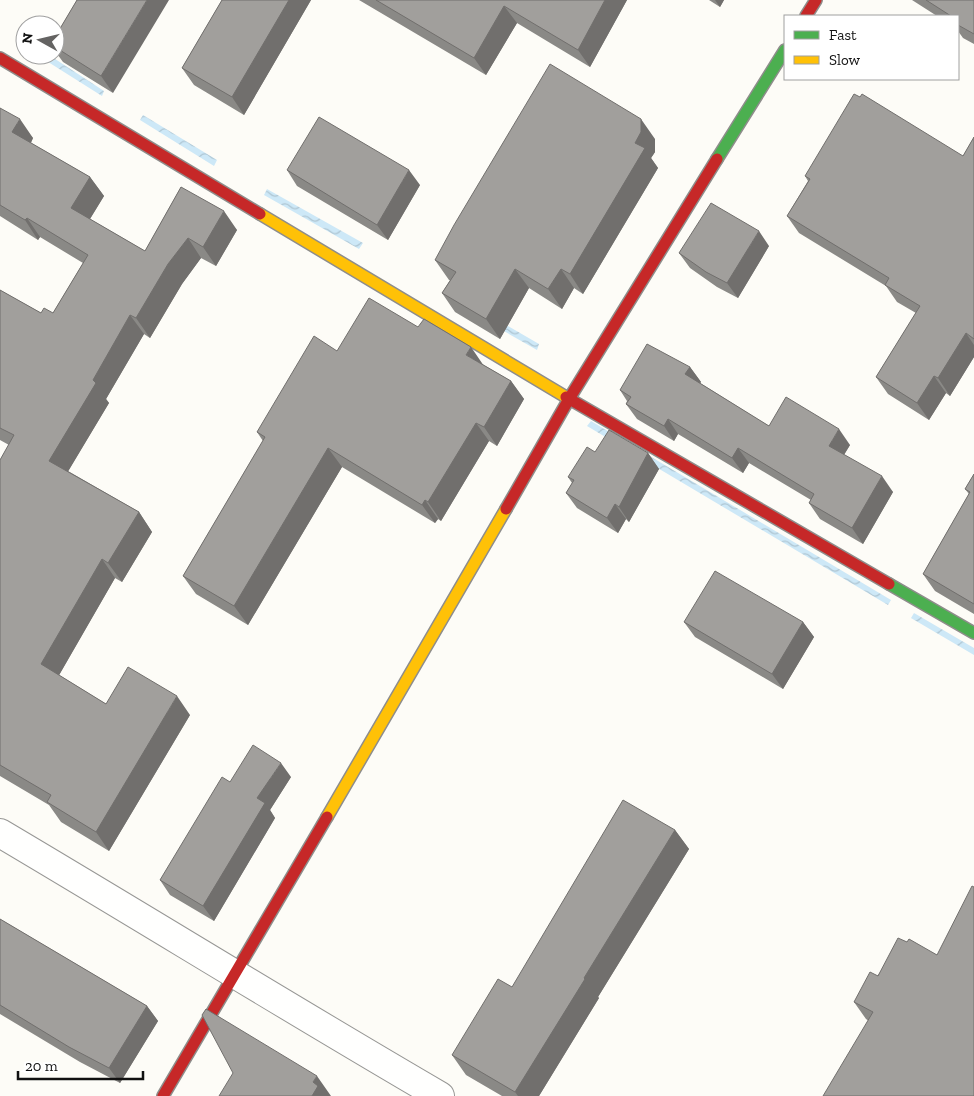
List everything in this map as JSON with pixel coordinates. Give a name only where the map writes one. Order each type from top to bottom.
[{"type":"street","points":[[807,15],[816,0]]},
{"type":"street","points":[[163,1096],[569,399],[784,52]]},
{"type":"street","points":[[0,58],[569,399],[974,633]]},
{"type":"street","points":[[0,833],[440,1096]]},
{"type":"water","points":[[53,65],[64,65],[104,91],[102,96]]},
{"type":"water","points":[[143,115],[217,160],[214,166],[140,120]]},
{"type":"water","points":[[267,189],[363,243],[359,249],[264,195]]},
{"type":"water","points":[[449,292],[539,344],[537,350],[446,298]]},
{"type":"water","points":[[591,421],[891,600],[888,605],[587,426]]},
{"type":"water","points":[[914,613],[974,648],[974,655],[911,618]]},
{"type":"building","points":[[77,0],[147,0],[101,76],[65,53],[65,20]]},
{"type":"building","points":[[222,0],[289,0],[232,97],[182,68]]},
{"type":"building","points":[[376,0],[605,0],[578,50],[504,6],[474,58]]},
{"type":"building","points":[[926,0],[974,0],[974,34],[959,26],[959,15],[949,15]]},
{"type":"building","points":[[550,64],[641,119],[641,132],[635,143],[645,148],[570,274],[561,269],[548,289],[515,269],[486,319],[442,293],[456,272],[435,260]]},
{"type":"building","points":[[854,94],[860,97],[862,94],[963,156],[974,137],[974,339],[966,333],[938,378],[934,376],[917,403],[876,377],[920,306],[885,285],[889,278],[787,216],[810,179],[805,176]]},
{"type":"building","points":[[0,108],[20,119],[12,132],[90,177],[71,208],[145,251],[181,187],[224,211],[203,247],[188,238],[168,264],[136,318],[130,315],[93,380],[96,383],[49,461],[139,512],[108,563],[102,559],[41,664],[106,704],[128,667],[177,696],[96,832],[47,802],[51,795],[0,765],[0,460],[14,435],[0,428],[0,290],[41,313],[44,308],[53,313],[88,255],[27,218],[25,220],[0,205]]},
{"type":"building","points":[[319,117],[409,170],[377,225],[287,170]]},
{"type":"building","points":[[711,203],[759,231],[727,283],[706,272],[679,253]]},
{"type":"building","points":[[369,298],[418,327],[424,319],[471,347],[466,355],[511,381],[484,427],[476,423],[428,502],[425,500],[422,505],[328,448],[234,606],[183,576],[265,437],[257,432],[314,336],[337,351]]},
{"type":"building","points":[[647,344],[690,367],[685,374],[769,426],[786,397],[839,429],[829,446],[882,476],[852,528],[809,503],[814,494],[738,448],[732,458],[668,419],[664,426],[626,404],[631,397],[620,390]]},
{"type":"building","points":[[609,430],[648,453],[619,507],[615,504],[607,518],[566,493],[574,480],[568,477],[587,447],[595,452]]},
{"type":"building","points":[[974,474],[974,604],[923,574],[970,492],[965,489]]},
{"type":"building","points":[[715,571],[803,622],[772,674],[684,622]]},
{"type":"building","points":[[253,745],[281,763],[257,798],[265,803],[203,906],[160,880],[222,777],[230,782]]},
{"type":"building","points":[[623,800],[675,830],[515,1092],[452,1055],[498,979],[512,987]]},
{"type":"building","points":[[972,886],[974,887],[974,1096],[823,1096],[873,1012],[854,1002],[870,972],[878,976],[898,938],[907,942],[909,939],[937,955]]},
{"type":"building","points":[[0,919],[147,1006],[109,1068],[69,1047],[0,1005]]},
{"type":"building","points":[[206,1009],[317,1076],[313,1082],[318,1086],[312,1096],[219,1096],[233,1073],[202,1015]]},
{"type":"traffic: fast","points":[[717,159],[784,52]]},
{"type":"traffic: fast","points":[[889,584],[974,633]]},
{"type":"traffic: slow","points":[[260,214],[566,397]]},
{"type":"traffic: slow","points":[[327,817],[506,509]]},
{"type":"traffic: jam","points":[[807,15],[816,0]]},
{"type":"traffic: jam","points":[[0,58],[260,214]]},
{"type":"traffic: jam","points":[[506,509],[569,399],[717,159]]},
{"type":"traffic: jam","points":[[566,397],[889,584]]},
{"type":"traffic: jam","points":[[163,1096],[327,817]]}]
